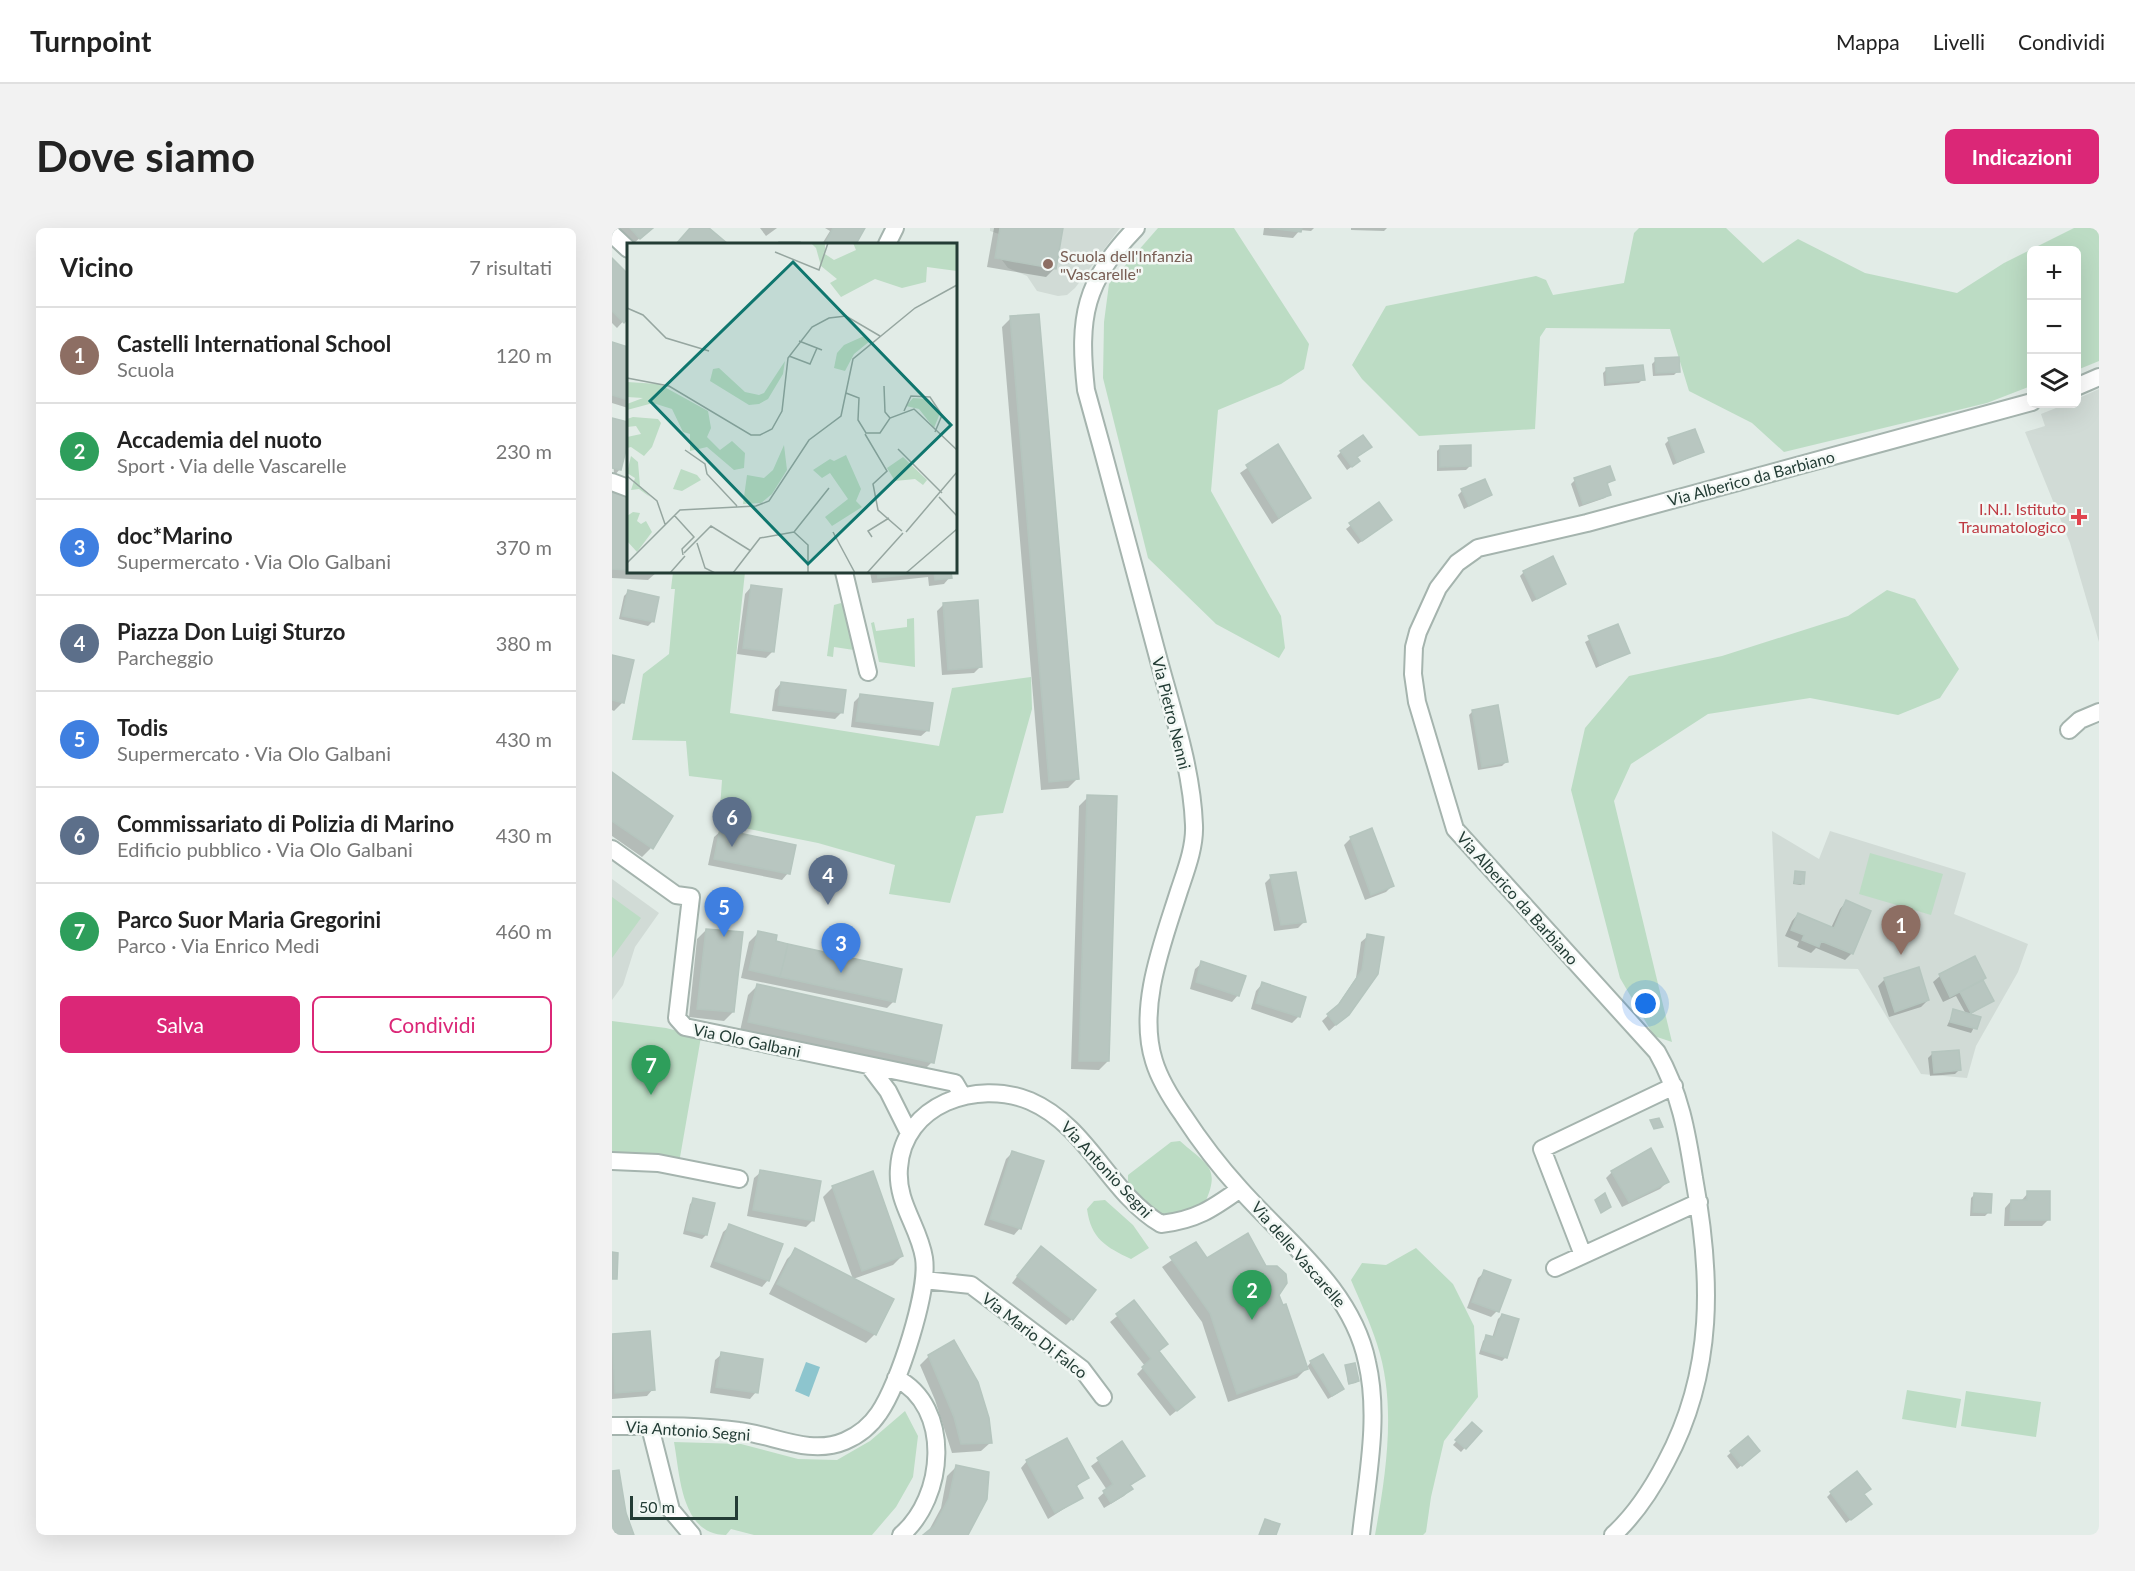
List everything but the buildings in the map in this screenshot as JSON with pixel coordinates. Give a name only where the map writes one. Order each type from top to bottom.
[{"type":"street","points":[[887,243],[895,228]]},
{"type":"street","name":"Via Pietro Nenni","points":[[1136,228],[1110,257],[1092,285],[1083,329],[1082,358],[1086,390],[1166,687],[1192,796],[1195,829],[1190,858],[1154,980],[1148,1028],[1153,1059],[1163,1086],[1198,1138],[1240,1189]]},
{"type":"street","points":[[612,234],[627,248]]},
{"type":"street","points":[[2081,385],[2099,377]]},
{"type":"street","name":"Via Alberico da Barbiano","points":[[1613,1535],[1634,1514],[1659,1475],[1679,1436],[1697,1386],[1704,1349],[1708,1293],[1699,1202],[1683,1111],[1674,1086],[1657,1052],[1455,829],[1417,702],[1413,674],[1414,646],[1430,602],[1457,563],[1478,548],[1587,523],[2027,403]]},
{"type":"street","points":[[612,482],[627,488]]},
{"type":"street","points":[[844,573],[868,672]]},
{"type":"street","points":[[2069,730],[2080,720],[2099,712]]},
{"type":"street","name":"Via Olo Galbani","points":[[612,849],[676,895],[691,897],[677,1018],[681,1023],[690,1029],[955,1083],[962,1095]]},
{"type":"street","points":[[869,1066],[891,1097],[909,1133]]},
{"type":"street","points":[[891,1097],[893,1080],[903,1073]]},
{"type":"street","points":[[1583,1255],[1542,1149],[1674,1086]]},
{"type":"street","name":"Via Antonio Segni","points":[[612,1426],[740,1431],[805,1445],[834,1444],[853,1437],[870,1424],[883,1407],[896,1378],[921,1299],[924,1280],[924,1254],[899,1192],[898,1166],[909,1133],[938,1106],[962,1095],[1004,1095],[1030,1101],[1061,1120],[1135,1203],[1161,1224],[1187,1221],[1211,1209],[1240,1189]]},
{"type":"street","points":[[612,1161],[658,1163],[739,1179]]},
{"type":"street","name":"Via delle Vascarelle","points":[[1240,1189],[1333,1289],[1348,1309],[1359,1334],[1368,1362],[1371,1404],[1370,1444],[1361,1535]]},
{"type":"street","points":[[1556,1268],[1699,1202]]},
{"type":"street","name":"Via Mario Di Falco","points":[[924,1280],[971,1285],[1082,1369],[1103,1397]]},
{"type":"street","points":[[896,1378],[910,1385],[922,1399],[933,1425],[936,1444],[935,1472],[929,1496],[918,1517],[901,1535]]},
{"type":"street","points":[[650,1427],[671,1510],[692,1535]]},
{"type":"shaded area","name":"Scuola dell'Infanzia \"Vascarelle\"","points":[[990,228],[1120,228],[1075,288],[1067,295],[1058,296],[1037,291],[1027,276],[1008,268],[1002,260],[995,258],[999,234],[990,231]]},
{"type":"shaded area","name":"I.N.I. Istituto Traumatologico","points":[[2099,389],[2099,642],[2070,543],[2025,432],[2045,426],[2041,414],[2056,408],[2081,408],[2081,397]]},
{"type":"shaded area","points":[[1772,831],[1819,859],[1830,831],[1966,873],[1954,914],[2028,944],[2018,972],[1976,1046],[1967,1078],[1921,1074],[1858,969],[1778,967]]},
{"type":"shaded area","points":[[612,879],[659,913],[635,947],[623,985],[612,1000]]},
{"type":"green space","points":[[1158,228],[1234,228],[1309,344],[1304,369],[1281,384],[1218,410],[1211,491],[1281,616],[1285,648],[1279,658],[1216,624],[1148,558],[1103,378],[1104,322],[1109,284]]},
{"type":"green space","points":[[1639,228],[1726,228],[1763,263],[1798,239],[1865,273],[1957,293],[2004,263],[2027,252],[2027,388],[1987,403],[1784,452],[1752,423],[1689,391],[1670,329],[1546,328],[1540,337],[1535,429],[1419,436],[1362,379],[1352,365],[1386,306],[1536,276],[1546,280],[1553,295],[1624,283],[1634,233]]},
{"type":"green space","points":[[2074,228],[2099,228],[2099,361],[2081,368],[2081,246],[2038,246]]},
{"type":"green space","points":[[673,573],[745,573],[730,713],[939,746],[952,688],[1031,677],[1032,709],[1003,813],[976,816],[950,903],[889,894],[895,865],[818,843],[719,823],[722,780],[689,776],[686,741],[632,740],[643,674],[669,654],[675,589],[671,589]]},
{"type":"green space","points":[[1887,590],[1915,599],[1959,669],[1940,698],[1898,715],[1810,698],[1708,714],[1631,764],[1614,801],[1672,1042],[1654,1036],[1620,978],[1571,790],[1585,728],[1629,676],[1722,656],[1848,616]]},
{"type":"green space","points":[[841,603],[844,606],[854,650],[834,647],[833,657],[827,656],[834,605]]},
{"type":"green space","points":[[914,618],[915,667],[879,662],[871,623],[874,622],[876,631],[907,627],[907,619]]},
{"type":"green space","points":[[1870,853],[1943,874],[1931,915],[1859,894]]},
{"type":"green space","points":[[612,897],[641,918],[612,958]]},
{"type":"green space","points":[[612,1021],[666,1028],[701,1037],[679,1163],[612,1155]]},
{"type":"green space","points":[[1180,1141],[1209,1167],[1212,1182],[1210,1191],[1205,1203],[1178,1213],[1162,1215],[1148,1207],[1128,1187],[1128,1175],[1171,1142]]},
{"type":"green space","points":[[1105,1200],[1133,1225],[1149,1248],[1131,1259],[1101,1241],[1092,1228],[1087,1209],[1094,1201]]},
{"type":"green space","points":[[1416,1248],[1453,1284],[1474,1326],[1478,1397],[1444,1441],[1431,1497],[1426,1532],[1423,1535],[1375,1535],[1386,1464],[1387,1391],[1377,1344],[1351,1280],[1362,1263],[1386,1265]]},
{"type":"green space","points":[[1907,1390],[1961,1399],[1956,1428],[1902,1419]]},
{"type":"green space","points":[[1966,1391],[2041,1402],[2036,1437],[1961,1426]]},
{"type":"green space","points":[[905,1411],[918,1436],[913,1477],[896,1507],[872,1535],[754,1535],[731,1529],[726,1535],[711,1532],[700,1525],[691,1514],[685,1501],[674,1442],[741,1444],[798,1459],[837,1460],[870,1441]]},
{"type":"water","points":[[806,1362],[820,1367],[809,1397],[795,1391]]},
{"type":"place","name":"Scuola dell'Infanzia \"Vascarelle\"","points":[[1048,264]]},
{"type":"place","name":"I.N.I. Istituto Traumatologico","points":[[2079,517]]},
{"type":"place","name":"Commissariato di Polizia di Marino","points":[[732,847]]},
{"type":"place","name":"Piazza Don Luigi Sturzo","points":[[828,905]]},
{"type":"place","name":"Todis","points":[[724,937]]},
{"type":"place","name":"Castelli International School","points":[[1901,955]]},
{"type":"place","name":"doc*Marino","points":[[841,973]]},
{"type":"place","name":"Parco Suor Maria Gregorini","points":[[651,1095]]},
{"type":"place","name":"Accademia del nuoto","points":[[1252,1320]]}]
